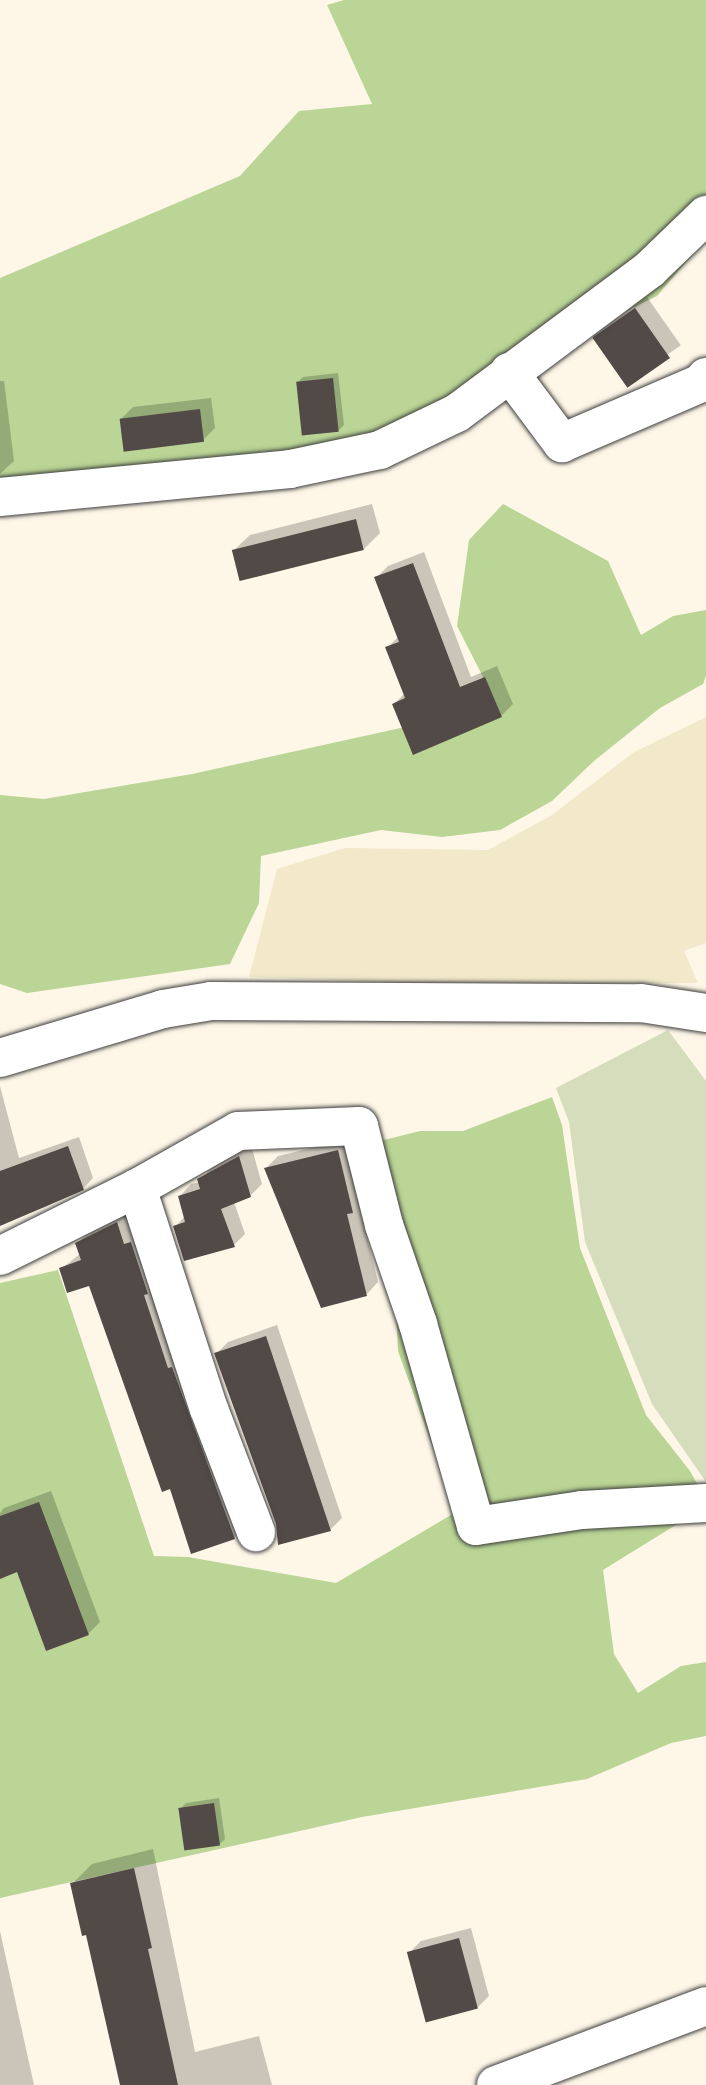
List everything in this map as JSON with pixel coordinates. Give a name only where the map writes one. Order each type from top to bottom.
[{"type":"street","points":[[0,497],[290,469],[380,450],[457,413],[650,269],[706,215]]},
{"type":"street","points":[[509,372],[562,443],[701,383],[706,377]]},
{"type":"street","points":[[0,1058],[163,1009],[211,1001],[641,1003],[706,1013]]},
{"type":"street","points":[[0,1256],[137,1188],[238,1131],[359,1126],[384,1225],[418,1324],[476,1526],[582,1510],[706,1503]]},
{"type":"street","points":[[137,1188],[209,1409],[256,1532]]},
{"type":"street","points":[[496,2085],[706,2006]]},
{"type":"shaded area","points":[[706,717],[706,943],[684,951],[698,983],[421,983],[249,977],[277,869],[345,848],[488,850],[552,815],[634,752]]},
{"type":"green space","points":[[344,0],[706,0],[706,239],[657,296],[353,445],[0,485],[0,278],[240,176],[299,111],[372,104],[327,5]]},
{"type":"green space","points":[[503,504],[608,561],[641,635],[673,616],[706,610],[706,676],[703,684],[660,708],[594,761],[552,801],[500,830],[442,837],[381,830],[261,856],[259,903],[230,964],[27,993],[0,984],[0,795],[44,799],[192,774],[446,718],[483,677],[457,626],[469,540]]},
{"type":"green space","points":[[668,1030],[706,1081],[706,1482],[652,1404],[585,1242],[569,1122],[556,1088]]},
{"type":"green space","points":[[552,1097],[562,1125],[580,1248],[646,1415],[690,1471],[705,1498],[679,1523],[603,1570],[614,1654],[638,1693],[681,1666],[706,1662],[706,1736],[671,1743],[587,1779],[362,1817],[0,1898],[0,1283],[58,1270],[154,1556],[188,1557],[336,1583],[456,1512],[398,1351],[396,1310],[376,1142],[420,1131],[463,1131]]},
{"type":"building","points":[[635,308],[670,358],[627,388],[592,338]]},
{"type":"building","points":[[333,378],[339,432],[302,436],[296,382]]},
{"type":"building","points":[[200,409],[204,442],[124,452],[120,419]]},
{"type":"building","points":[[356,519],[364,550],[240,581],[232,550]]},
{"type":"building","points":[[413,563],[460,687],[485,677],[502,717],[413,755],[392,704],[405,698],[385,647],[399,642],[374,577]]},
{"type":"building","points":[[68,1146],[84,1190],[0,1226],[0,1171]]},
{"type":"building","points":[[338,1150],[353,1213],[347,1214],[367,1296],[321,1308],[264,1168]]},
{"type":"building","points":[[239,1156],[251,1197],[221,1209],[235,1247],[184,1261],[173,1226],[185,1222],[178,1196],[200,1189],[197,1179]]},
{"type":"building","points":[[117,1222],[124,1244],[131,1242],[148,1294],[144,1295],[168,1368],[172,1367],[235,1539],[191,1554],[170,1489],[162,1492],[89,1286],[67,1293],[59,1268],[81,1260],[75,1243]]},
{"type":"building","points":[[266,1336],[331,1531],[278,1545],[276,1524],[214,1353]]},
{"type":"building","points":[[39,1502],[89,1635],[46,1651],[17,1572],[0,1579],[0,1516]]},
{"type":"building","points":[[214,1803],[220,1846],[184,1851],[178,1808]]},
{"type":"building","points":[[134,1868],[152,1948],[148,1949],[178,2085],[120,2085],[86,1935],[82,1936],[70,1883]]},
{"type":"building","points":[[459,1938],[478,2009],[426,2022],[407,1952]]}]
